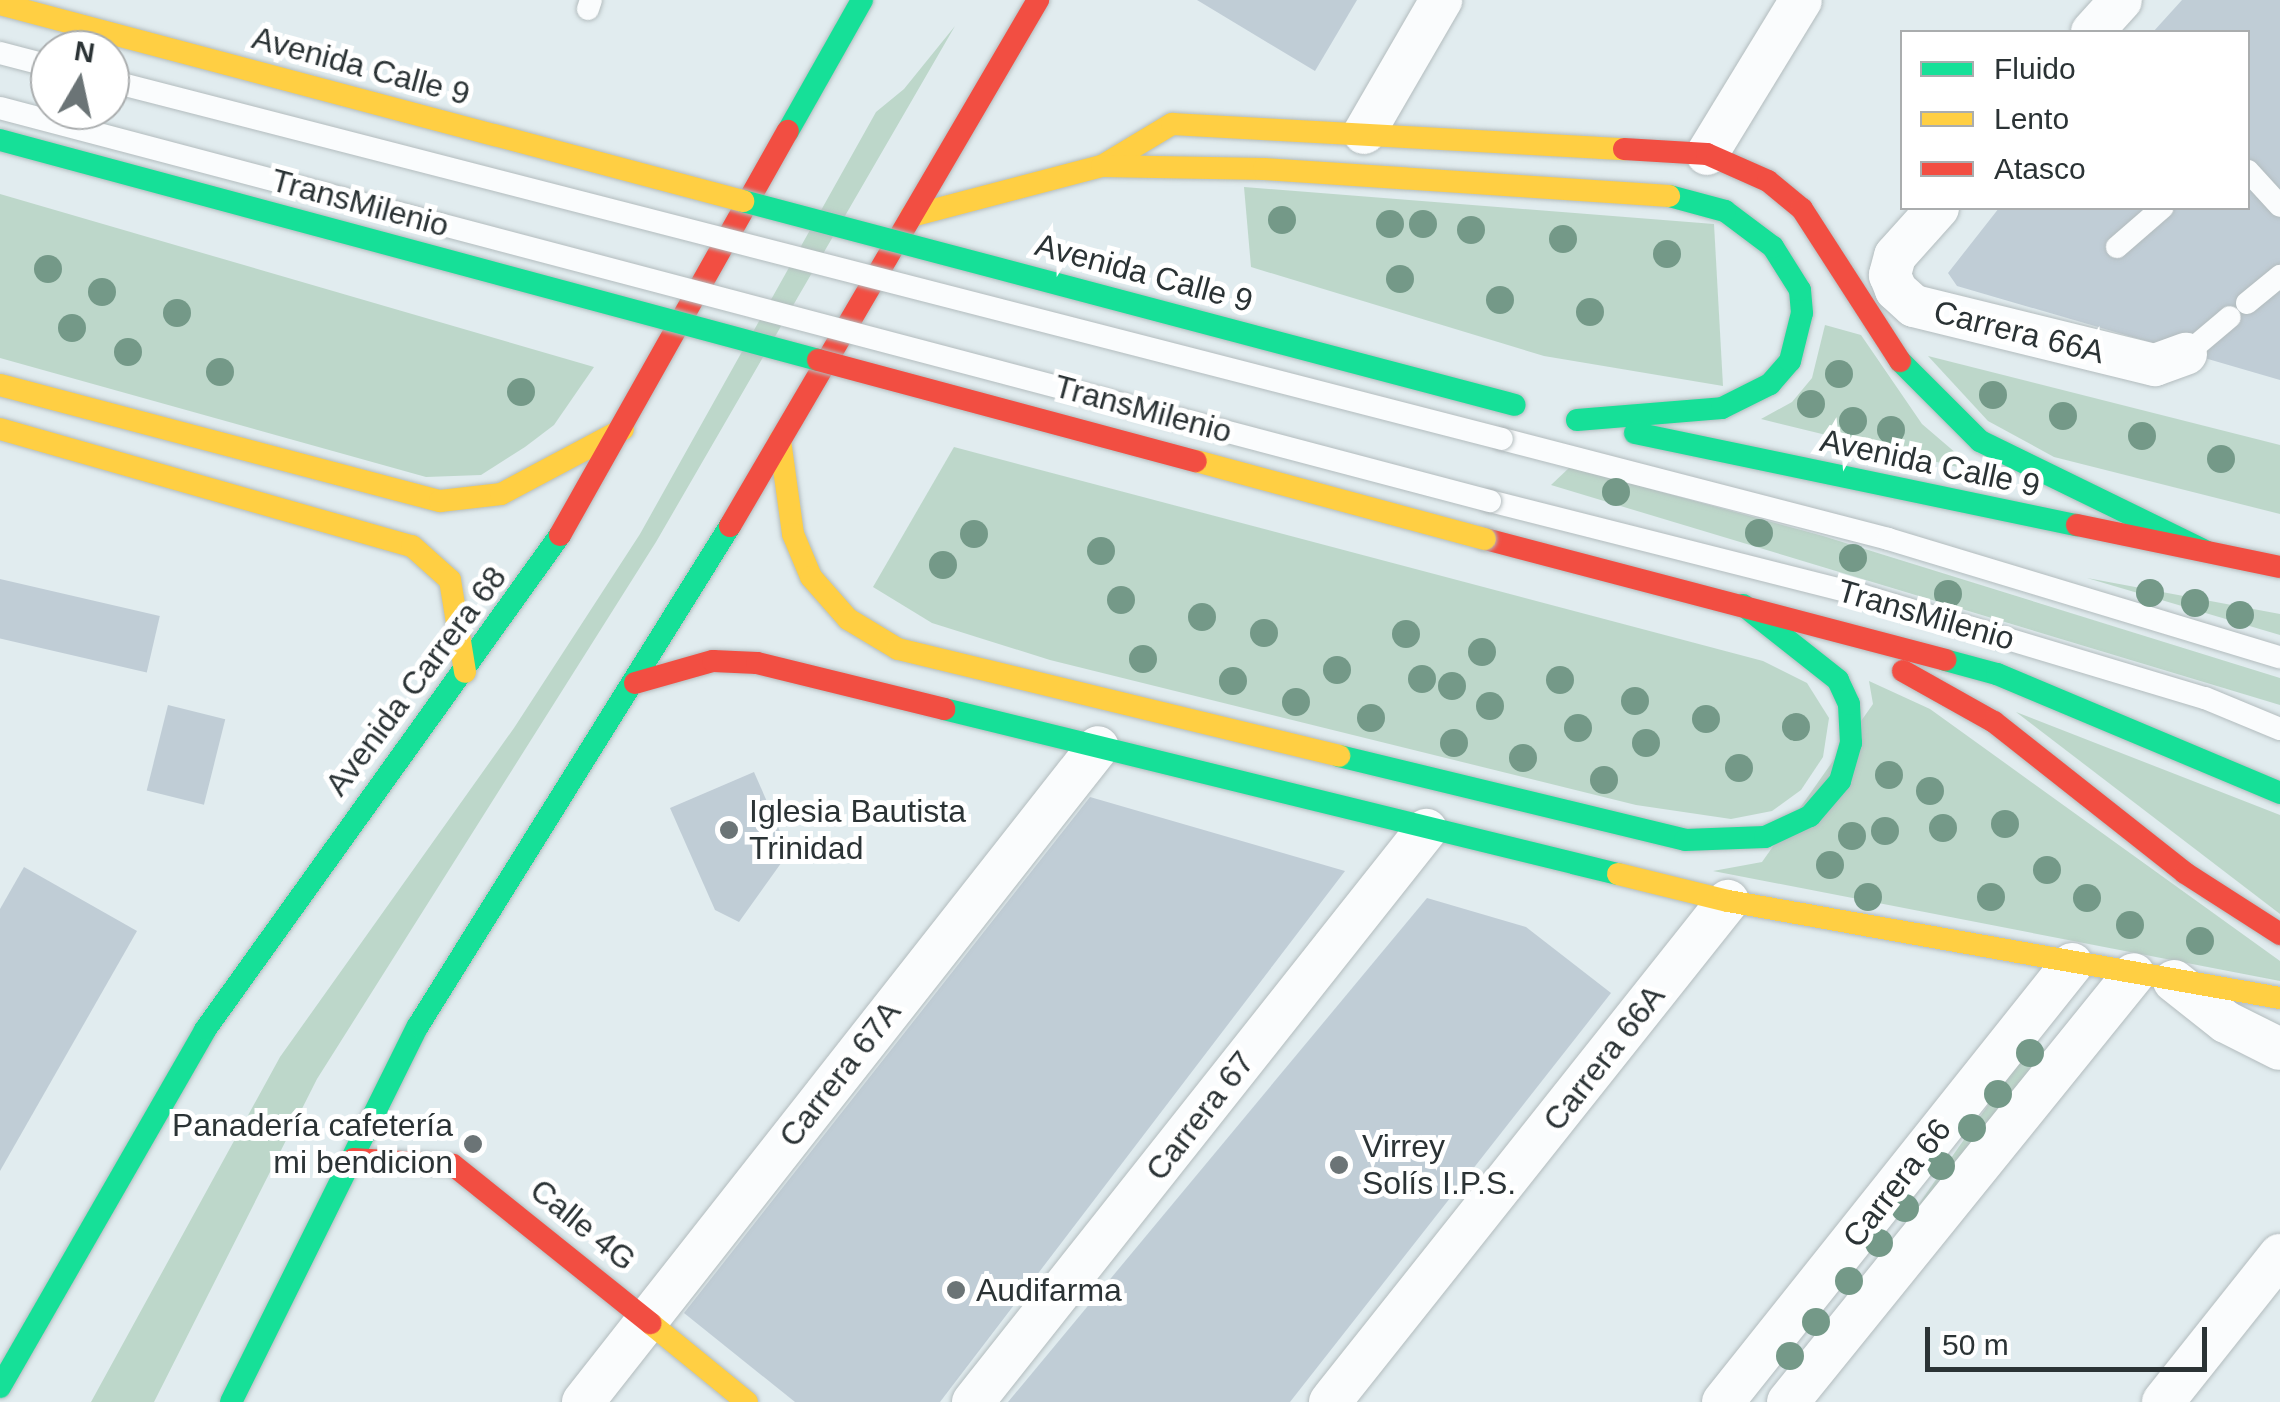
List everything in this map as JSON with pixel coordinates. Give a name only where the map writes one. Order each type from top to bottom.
[{"type":"main road","name":"Avenida Carrera 68","points":[[0,1387],[205,1030],[516,603],[623,429],[862,0]]},
{"type":"main road","points":[[231,1402],[418,1026],[635,683],[1038,0]]},
{"type":"main road","name":"Avenida Calle 9","points":[[0,4],[1515,405],[2280,568]]},
{"type":"main road","points":[[1102,166],[1172,124],[1707,154],[1768,181],[1802,208],[1893,354],[1980,441],[2206,552]]},
{"type":"main road","points":[[0,140],[1486,540],[1744,605],[2037,687],[2280,792]]},
{"type":"main road","points":[[911,216],[1041,177],[1102,166],[1264,169],[1676,196],[1725,211],[1773,247],[1800,290],[1802,312],[1790,361],[1770,384],[1722,408],[1578,420]]},
{"type":"main road","points":[[0,385],[440,501],[501,494],[623,429]]},
{"type":"main road","points":[[0,429],[412,546],[450,580],[465,672]]},
{"type":"main road","points":[[780,440],[793,534],[811,577],[848,619],[898,648],[1685,840],[1765,836],[1810,816],[1840,780],[1851,743],[1848,704],[1838,680],[1744,605]]},
{"type":"main road","points":[[1744,605],[1953,695],[2036,752],[2185,873],[2280,934]]},
{"type":"main road","points":[[635,683],[713,661],[758,663],[1426,830],[1728,901],[2280,998]]},
{"type":"main road","name":"Calle 4G","points":[[354,1158],[453,1166],[747,1402]]},
{"type":"street","points":[[1364,133],[1441,0]]},
{"type":"street","points":[[1707,154],[1802,0]]},
{"type":"street","points":[[2094,30],[2121,0]]},
{"type":"street","name":"Carrera 66A","points":[[1936,210],[1895,256],[1890,274],[1896,290],[1914,306],[2155,365],[2186,354]]},
{"type":"street","name":"Carrera 67A","points":[[583,1402],[1098,747]]},
{"type":"street","name":"Carrera 67","points":[[974,1402],[1426,830]]},
{"type":"street","name":"Carrera 66A","points":[[1330,1402],[1728,901]]},
{"type":"street","name":"Carrera 66","points":[[1723,1402],[2072,964]]},
{"type":"street","points":[[2154,977],[2226,1022],[2280,1049]]},
{"type":"street","name":"Carrera 66","points":[[1788,1402],[2154,977]]},
{"type":"street","points":[[2164,1402],[2280,1255]]},
{"type":"lane","points":[[0,53],[30,61]]},
{"type":"lane","name":"TransMilenio","points":[[130,86],[1888,538],[2280,656]]},
{"type":"lane","name":"TransMilenio","points":[[0,108],[1861,595],[2205,698],[2280,729]]},
{"type":"lane","points":[[2250,173],[2280,206]]},
{"type":"lane","points":[[2118,246],[2160,210]]},
{"type":"lane","points":[[2186,354],[2238,310],[2277,284]]},
{"type":"green space","points":[[955,26],[656,542],[317,1079],[154,1402],[91,1402],[280,1057],[514,728],[640,534],[876,112],[904,89]]},
{"type":"green space","points":[[1244,187],[1714,224],[1723,386],[1544,356],[1251,267]]},
{"type":"green space","points":[[0,194],[594,367],[554,425],[525,447],[481,475],[426,477],[0,358]]},
{"type":"green space","points":[[1825,325],[1861,335],[1922,424],[1978,472],[1761,419],[1792,402],[1812,378]]},
{"type":"green space","points":[[1928,356],[2280,445],[2280,514],[2054,457],[1988,421]]},
{"type":"green space","points":[[954,447],[1763,661],[1807,683],[1829,718],[1823,757],[1801,790],[1772,811],[1731,819],[1636,805],[1050,660],[932,623],[873,587]]},
{"type":"green space","points":[[1570,467],[1823,536],[2280,678],[2280,705],[1551,485]]},
{"type":"green space","points":[[2087,578],[2280,614],[2280,635]]},
{"type":"green space","points":[[1869,681],[1930,709],[2280,961],[2280,981],[1713,871],[1762,862],[1873,704]]},
{"type":"green space","points":[[2016,712],[2280,815],[2280,914]]},
{"type":"green space","points":[[2033,1041],[2046,1050],[1800,1402],[1780,1402]]},
{"type":"building","points":[[1197,0],[1357,0],[1315,71]]},
{"type":"building","points":[[2182,0],[2280,0],[2280,380],[1957,286],[1948,273],[1997,210],[2250,210],[2250,30],[2155,30]]},
{"type":"building","points":[[0,579],[160,616],[147,672],[0,639]]},
{"type":"building","points":[[168,705],[225,719],[204,805],[147,790]]},
{"type":"building","name":"Iglesia Bautista Trinidad","points":[[754,772],[789,852],[739,922],[715,910],[670,808]]},
{"type":"building","points":[[1090,797],[1345,871],[940,1402],[795,1402],[684,1313]]},
{"type":"building","points":[[24,867],[137,931],[0,1171],[0,909]]},
{"type":"building","name":"Virrey Solís I.P.S.","points":[[1427,898],[1526,927],[1611,993],[1290,1402],[1008,1402]]},
{"type":"traffic: fast","points":[[788,131],[862,0]]},
{"type":"traffic: fast","points":[[0,140],[818,360]]},
{"type":"traffic: fast","points":[[1577,420],[1722,408],[1770,384],[1790,361],[1802,313],[1800,290],[1773,247],[1725,211],[1669,196]]},
{"type":"traffic: fast","points":[[743,201],[1515,405]]},
{"type":"traffic: fast","points":[[1900,361],[1980,441],[2206,551]]},
{"type":"traffic: fast","points":[[1635,433],[2077,525]]},
{"type":"traffic: fast","points":[[231,1402],[418,1026],[730,526]]},
{"type":"traffic: fast","points":[[0,1387],[205,1030],[560,535]]},
{"type":"traffic: fast","points":[[1339,756],[1685,840],[1765,837],[1810,816],[1840,781],[1851,743],[1849,704],[1838,680],[1743,605]]},
{"type":"traffic: fast","points":[[1945,660],[1997,674],[2280,793]]},
{"type":"traffic: fast","points":[[944,709],[1618,874]]},
{"type":"traffic: slow","points":[[0,4],[743,201]]},
{"type":"traffic: slow","points":[[1102,166],[1172,124],[1624,149]]},
{"type":"traffic: slow","points":[[911,216],[1102,166],[1264,169],[1669,196]]},
{"type":"traffic: slow","points":[[0,385],[440,501],[501,494],[623,429]]},
{"type":"traffic: slow","points":[[0,429],[412,546],[450,580],[465,672]]},
{"type":"traffic: slow","points":[[780,440],[793,534],[811,577],[848,619],[898,649],[1339,756]]},
{"type":"traffic: slow","points":[[1196,461],[1485,539]]},
{"type":"traffic: slow","points":[[1618,874],[1728,901],[2280,998]]},
{"type":"traffic: slow","points":[[650,1323],[747,1402]]},
{"type":"traffic: jam","points":[[730,526],[1038,0]]},
{"type":"traffic: jam","points":[[560,535],[788,131]]},
{"type":"traffic: jam","points":[[1624,149],[1707,154],[1768,181],[1802,209],[1900,361]]},
{"type":"traffic: jam","points":[[818,360],[1196,461]]},
{"type":"traffic: jam","points":[[2077,525],[2280,567]]},
{"type":"traffic: jam","points":[[1485,539],[1945,660]]},
{"type":"traffic: jam","points":[[635,683],[713,661],[757,663],[944,709]]},
{"type":"traffic: jam","points":[[1903,671],[1994,722],[2185,873],[2280,934]]},
{"type":"traffic: jam","points":[[353,1159],[453,1165],[650,1323]]},
{"type":"place","name":"Iglesia Bautista Trinidad","points":[[729,830]]},
{"type":"place","name":"Panadería cafetería mi bendicion","points":[[473,1144]]},
{"type":"place","name":"Virrey Solís I.P.S.","points":[[1339,1165]]},
{"type":"place","name":"Audifarma","points":[[956,1290]]}]
